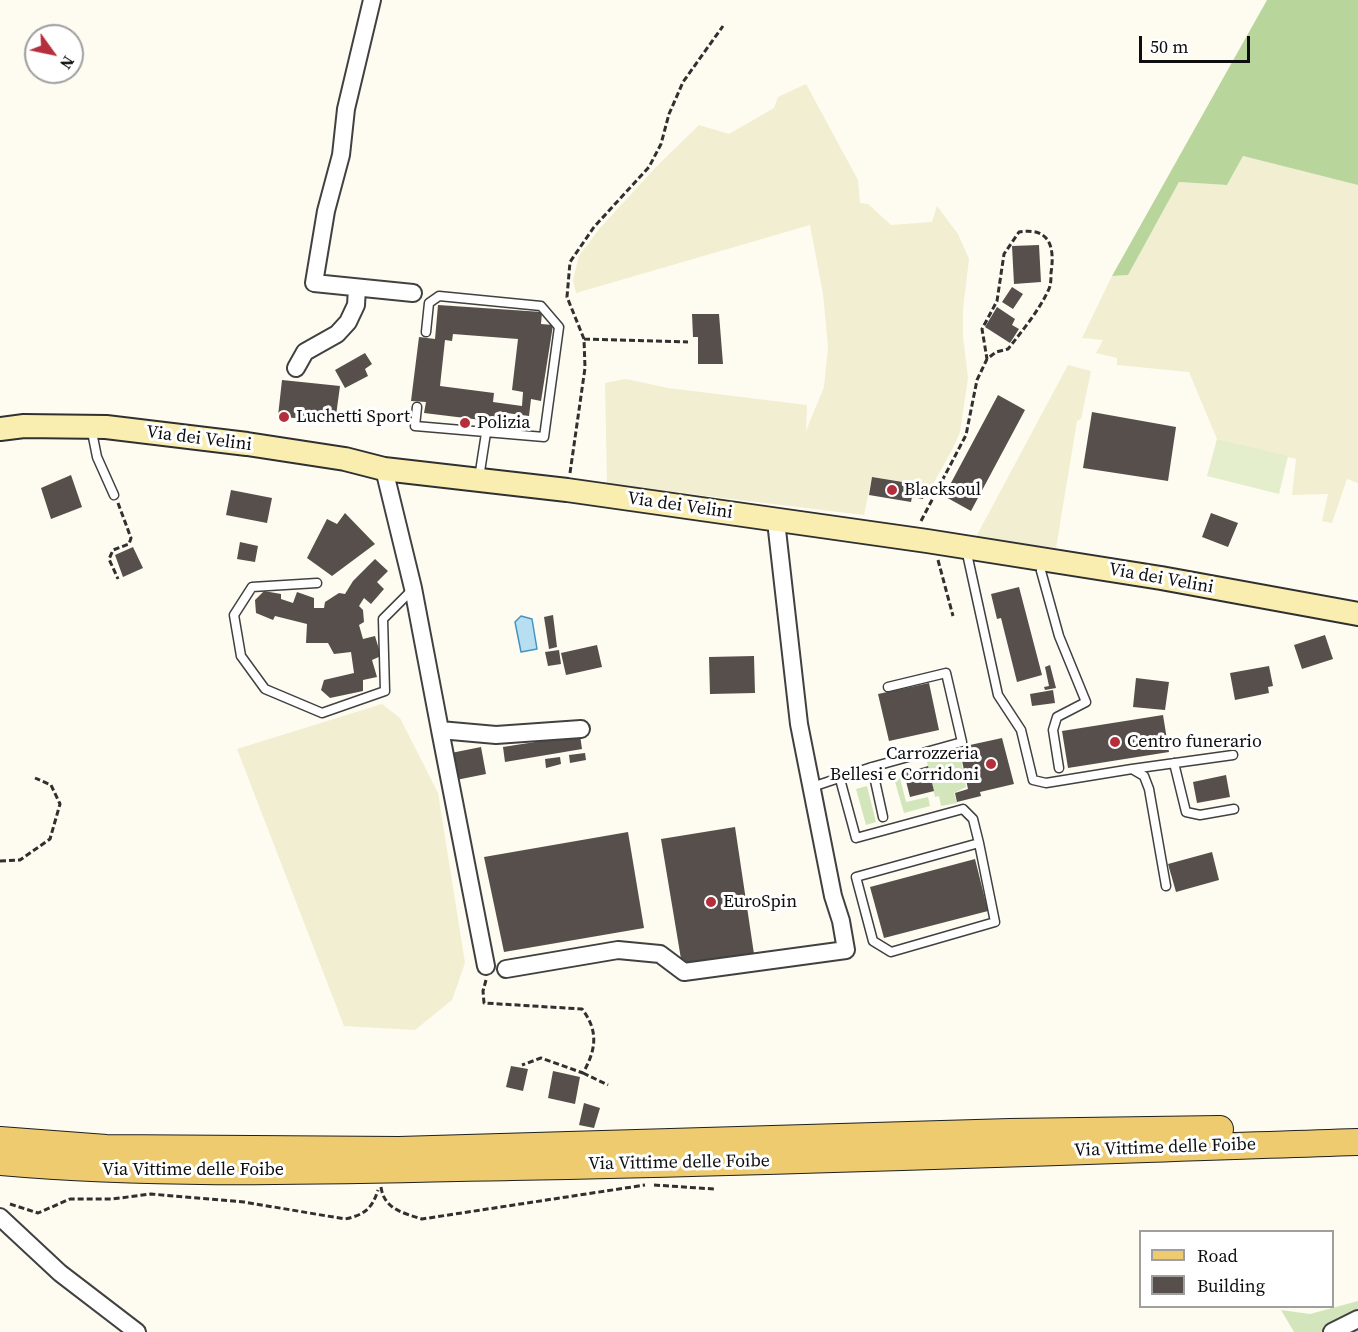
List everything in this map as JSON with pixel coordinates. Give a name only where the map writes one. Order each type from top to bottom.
[{"type":"main road","name":"Via Vittime delle Foibe","points":[[0,1140],[106,1148],[399,1150],[1010,1132],[1358,1127]]},
{"type":"main road","name":"Via Vittime delle Foibe","points":[[0,1162],[103,1170],[422,1169],[713,1163],[1358,1142]]},
{"type":"street","points":[[372,0],[346,110],[341,155],[326,211],[314,283],[413,293]]},
{"type":"street","points":[[296,368],[305,352],[337,334],[348,322],[356,305],[357,288]]},
{"type":"street","name":"Via dei Velini","points":[[0,429],[24,426],[91,427],[247,444],[345,459],[384,469],[479,478],[939,543],[1161,578],[1358,614]]},
{"type":"street","points":[[384,469],[413,588],[486,966]]},
{"type":"street","points":[[506,969],[618,950],[660,954],[684,972],[846,950],[842,921],[833,896],[799,724],[777,530],[780,520]]},
{"type":"street","points":[[440,730],[496,735],[581,729]]},
{"type":"street","points":[[3,1210],[60,1273],[137,1332]]},
{"type":"street","points":[[1332,1332],[1358,1319]]},
{"type":"lane","points":[[417,407],[415,426],[544,437],[559,327],[540,306],[439,296],[429,303],[426,332]]},
{"type":"lane","points":[[91,427],[97,457],[114,495]]},
{"type":"lane","points":[[479,478],[486,433]]},
{"type":"lane","points":[[966,548],[998,695],[1021,730],[1033,780],[1046,783],[1233,755]]},
{"type":"lane","points":[[1042,559],[1041,571],[1059,636],[1086,702],[1057,717],[1053,730],[1059,768]]},
{"type":"lane","points":[[318,583],[252,587],[234,615],[241,656],[265,689],[322,713],[386,692],[383,620],[413,588]]},
{"type":"lane","points":[[812,787],[872,767],[962,742],[946,672],[888,687]]},
{"type":"lane","points":[[1174,763],[1186,812],[1200,815],[1234,809]]},
{"type":"lane","points":[[872,767],[883,817]]},
{"type":"lane","points":[[1132,770],[1144,776],[1149,789],[1166,886]]},
{"type":"lane","points":[[840,779],[856,838],[963,809],[973,819],[979,843],[995,922],[891,952],[873,942],[856,877],[979,843]]},
{"type":"path","points":[[567,490],[580,412],[584,339],[567,297],[570,262],[594,227],[649,167],[661,144],[669,114],[683,82],[723,26]]},
{"type":"path","points":[[912,539],[966,435],[977,380],[987,359],[996,352],[1008,349],[1049,289],[1053,259],[1051,245],[1043,234],[1031,230],[1020,232],[1004,254],[997,301],[982,329],[987,359]]},
{"type":"path","points":[[584,339],[635,338],[688,342]]},
{"type":"path","points":[[114,495],[131,538],[129,543],[113,550],[109,559],[118,579]]},
{"type":"path","points":[[939,543],[937,555],[953,616]]},
{"type":"path","points":[[0,861],[20,860],[50,839],[60,804],[51,785],[35,778]]},
{"type":"path","points":[[486,966],[484,1004],[582,1009],[591,1021],[594,1053],[583,1072]]},
{"type":"path","points":[[522,1065],[542,1058],[583,1072],[608,1085]]},
{"type":"path","points":[[3,1210],[38,1213],[70,1199],[112,1199],[151,1194],[244,1203],[345,1219],[361,1216],[371,1207],[380,1183],[387,1204],[399,1212],[422,1219],[647,1185],[714,1189]]},
{"type":"shaded area","points":[[806,84],[858,180],[860,203],[868,204],[891,225],[932,222],[937,206],[958,234],[969,259],[963,309],[963,337],[968,378],[960,432],[952,450],[932,486],[872,477],[864,515],[607,484],[605,383],[626,379],[668,388],[807,405],[806,431],[824,387],[828,347],[823,294],[810,225],[576,293],[573,280],[579,256],[600,228],[656,167],[699,125],[729,134],[774,108],[778,97]]},
{"type":"shaded area","points":[[1243,156],[1358,185],[1358,483],[1347,479],[1332,523],[1322,521],[1328,494],[1292,495],[1296,459],[1217,439],[1189,372],[1117,365],[1117,358],[1096,353],[1103,340],[1082,338],[1112,276],[1128,275],[1179,182],[1227,185]]},
{"type":"shaded area","points":[[1068,365],[1091,371],[1081,419],[1077,421],[1056,548],[976,537]]},
{"type":"shaded area","points":[[382,704],[400,718],[438,793],[465,963],[452,1000],[415,1030],[344,1026],[237,749]]},
{"type":"green space","points":[[1267,0],[1358,0],[1358,185],[1243,156],[1227,185],[1179,182],[1128,275],[1112,276]]},
{"type":"green space","points":[[1217,439],[1288,456],[1279,494],[1207,476]]},
{"type":"green space","points":[[959,749],[966,787],[954,793],[957,803],[941,806],[939,796],[935,797],[926,758]]},
{"type":"green space","points":[[899,774],[906,802],[928,797],[930,806],[904,813],[893,775]]},
{"type":"green space","points":[[867,786],[876,822],[866,825],[856,789]]},
{"type":"green space","points":[[1358,1301],[1358,1332],[1294,1332],[1281,1310],[1310,1314]]},
{"type":"water","points":[[521,616],[532,619],[537,649],[521,652],[515,622]]},
{"type":"building","points":[[1039,245],[1041,282],[1014,284],[1012,246]]},
{"type":"building","points":[[1012,287],[1023,294],[1013,309],[1002,302]]},
{"type":"building","points":[[438,305],[542,312],[541,324],[553,325],[541,401],[531,399],[529,416],[499,412],[498,422],[424,413],[426,402],[411,401],[419,337],[435,339]],"holes":[[[453,334],[518,339],[512,390],[523,392],[522,406],[493,402],[494,393],[440,386],[445,340],[452,341]]]},
{"type":"building","points":[[997,307],[1015,319],[1012,325],[1019,329],[1010,343],[985,327]]},
{"type":"building","points":[[692,314],[719,314],[723,364],[698,364],[698,337],[693,337]]},
{"type":"building","points":[[365,353],[372,364],[365,369],[368,376],[345,388],[335,370]]},
{"type":"building","points":[[282,380],[340,386],[335,423],[278,416]]},
{"type":"building","points":[[998,395],[1025,410],[971,511],[944,496]]},
{"type":"building","points":[[1092,412],[1176,427],[1168,481],[1083,468]]},
{"type":"building","points":[[71,475],[82,507],[51,519],[41,488]]},
{"type":"building","name":"Blacksoul","points":[[872,477],[915,484],[914,489],[924,490],[923,499],[912,497],[911,502],[869,495]]},
{"type":"building","points":[[231,490],[272,498],[267,523],[226,515]]},
{"type":"building","points":[[345,513],[375,544],[332,576],[307,558],[327,519],[337,524]]},
{"type":"building","points":[[1211,513],[1238,523],[1228,547],[1202,537]]},
{"type":"building","points":[[240,542],[258,546],[255,562],[237,559]]},
{"type":"building","points":[[133,547],[143,568],[123,577],[115,555]]},
{"type":"building","points":[[375,559],[388,571],[377,582],[384,589],[371,604],[364,598],[359,606],[363,610],[364,622],[359,625],[363,639],[375,636],[381,656],[372,660],[377,677],[363,680],[363,691],[330,698],[321,690],[324,680],[354,673],[351,652],[334,654],[328,643],[306,643],[307,624],[275,616],[273,620],[256,613],[255,600],[264,591],[281,594],[281,599],[293,603],[297,592],[314,598],[314,608],[324,608],[325,602],[339,593],[345,594],[353,581]]},
{"type":"building","points":[[1019,587],[1042,675],[1017,682],[1001,618],[997,619],[991,594]]},
{"type":"building","points":[[553,615],[557,647],[549,649],[544,617]]},
{"type":"building","points":[[1325,635],[1333,659],[1302,669],[1294,645]]},
{"type":"building","points":[[597,645],[602,667],[566,675],[561,653]]},
{"type":"building","points":[[559,650],[561,664],[548,666],[545,652]]},
{"type":"building","points":[[754,656],[755,693],[710,694],[709,657]]},
{"type":"building","points":[[1050,665],[1056,688],[1045,690],[1044,687],[1049,686],[1045,667]]},
{"type":"building","points":[[1269,666],[1273,686],[1268,687],[1269,693],[1235,700],[1230,673]]},
{"type":"building","points":[[1136,678],[1169,682],[1165,710],[1133,707]]},
{"type":"building","points":[[929,683],[939,730],[889,741],[878,694]]},
{"type":"building","points":[[1053,690],[1055,703],[1032,706],[1030,694]]},
{"type":"building","name":"Centro funerario","points":[[1163,715],[1169,752],[1068,768],[1062,731]]},
{"type":"building","points":[[580,735],[582,749],[505,762],[503,747]]},
{"type":"building","name":"Carrozzeria Bellesi e Corridoni","points":[[1002,738],[1014,784],[980,792],[981,796],[957,802],[955,793],[968,789],[961,756],[972,754],[970,745]]},
{"type":"building","points":[[481,747],[486,774],[456,780],[451,753]]},
{"type":"building","points":[[585,753],[586,760],[570,763],[569,755]]},
{"type":"building","points":[[560,757],[561,764],[546,768],[545,759]]},
{"type":"building","points":[[928,766],[934,791],[910,797],[904,773]]},
{"type":"building","points":[[1226,775],[1230,797],[1197,803],[1193,782]]},
{"type":"building","points":[[735,827],[754,954],[682,965],[661,839]]},
{"type":"building","points":[[628,832],[644,928],[504,952],[484,857]]},
{"type":"building","points":[[1212,852],[1219,880],[1176,892],[1168,864]]},
{"type":"building","points":[[975,859],[988,911],[884,938],[870,887]]},
{"type":"building","points":[[511,1066],[528,1069],[523,1091],[506,1087]]},
{"type":"building","points":[[553,1071],[580,1077],[575,1104],[548,1098]]},
{"type":"building","points":[[584,1103],[600,1108],[594,1128],[579,1125]]},
{"type":"place","name":"Luchetti Sport","points":[[284,417]]},
{"type":"place","name":"Polizia","points":[[465,423]]},
{"type":"place","name":"Blacksoul","points":[[892,490]]},
{"type":"place","name":"Centro funerario","points":[[1115,742]]},
{"type":"place","name":"Carrozzeria Bellesi e Corridoni","points":[[991,764]]},
{"type":"place","name":"EuroSpin","points":[[711,902]]}]
